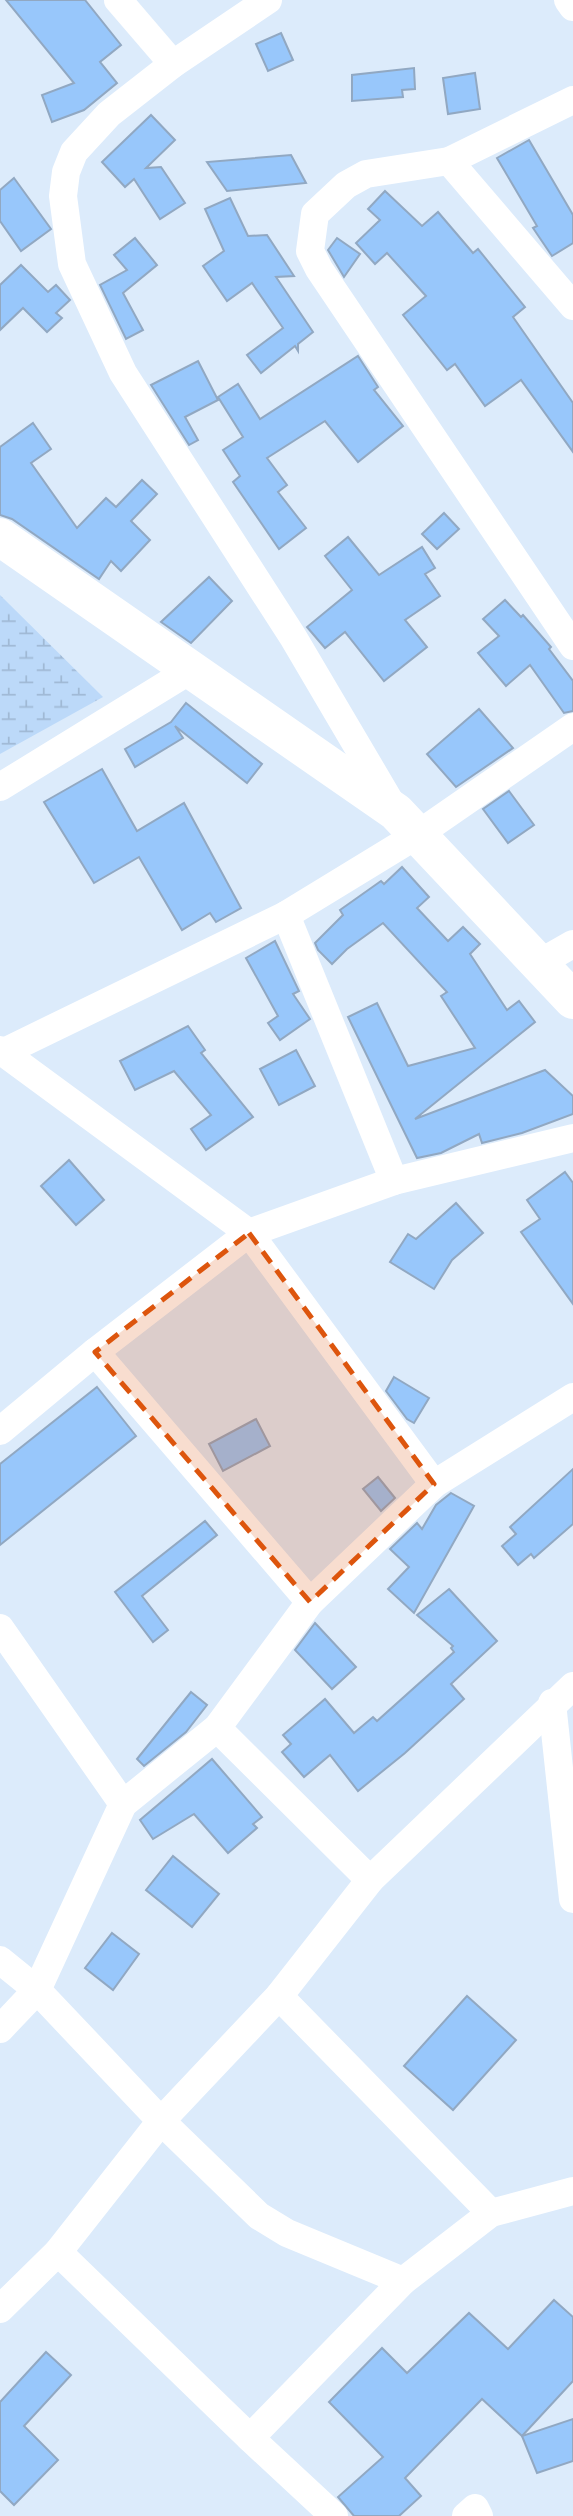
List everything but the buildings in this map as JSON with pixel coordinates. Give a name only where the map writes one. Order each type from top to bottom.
[{"type":"main road","points":[[0,537],[192,669],[407,824],[573,1000]]},
{"type":"street","points":[[118,0],[173,64]]},
{"type":"street","points":[[268,0],[173,64],[109,114],[74,152],[66,172],[63,196],[72,264],[123,373],[293,637],[407,824]]},
{"type":"street","points":[[568,0],[573,7]]},
{"type":"street","points":[[573,100],[449,161],[366,174],[346,185],[315,214],[310,251],[327,281],[573,646]]},
{"type":"street","points":[[449,161],[573,306]]},
{"type":"street","points":[[0,787],[192,669]]},
{"type":"street","points":[[435,1484],[249,1233],[2,1051],[286,915],[407,824],[573,727]]},
{"type":"street","points":[[286,915],[394,1181]]},
{"type":"street","points":[[538,964],[573,944]]},
{"type":"street","points":[[0,1431],[249,1233],[394,1181],[573,1138]]},
{"type":"street","points":[[96,1352],[310,1602]]},
{"type":"street","points":[[0,2029],[37,1990],[123,1804],[216,1728],[310,1602],[435,1484],[573,1397]]},
{"type":"street","points":[[0,1628],[123,1804]]},
{"type":"street","points":[[0,2309],[58,2252],[161,2121],[279,1996],[370,1880],[563,1695]]},
{"type":"street","points":[[563,1695],[573,1899]]},
{"type":"street","points":[[216,1728],[370,1880]]},
{"type":"street","points":[[0,1960],[37,1990],[161,2121],[259,2216],[287,2233],[403,2281]]},
{"type":"street","points":[[279,1996],[491,2213]]},
{"type":"street","points":[[250,2438],[403,2281],[491,2213],[573,2191]]},
{"type":"street","points":[[58,2252],[334,2516]]},
{"type":"street","points":[[466,2516],[475,2508],[479,2516]]},
{"type":"highlighted area","points":[[249,1233],[434,1484],[310,1602],[95,1352]]},
{"type":"green space","points":[[0,595],[103,697],[0,754]]}]
